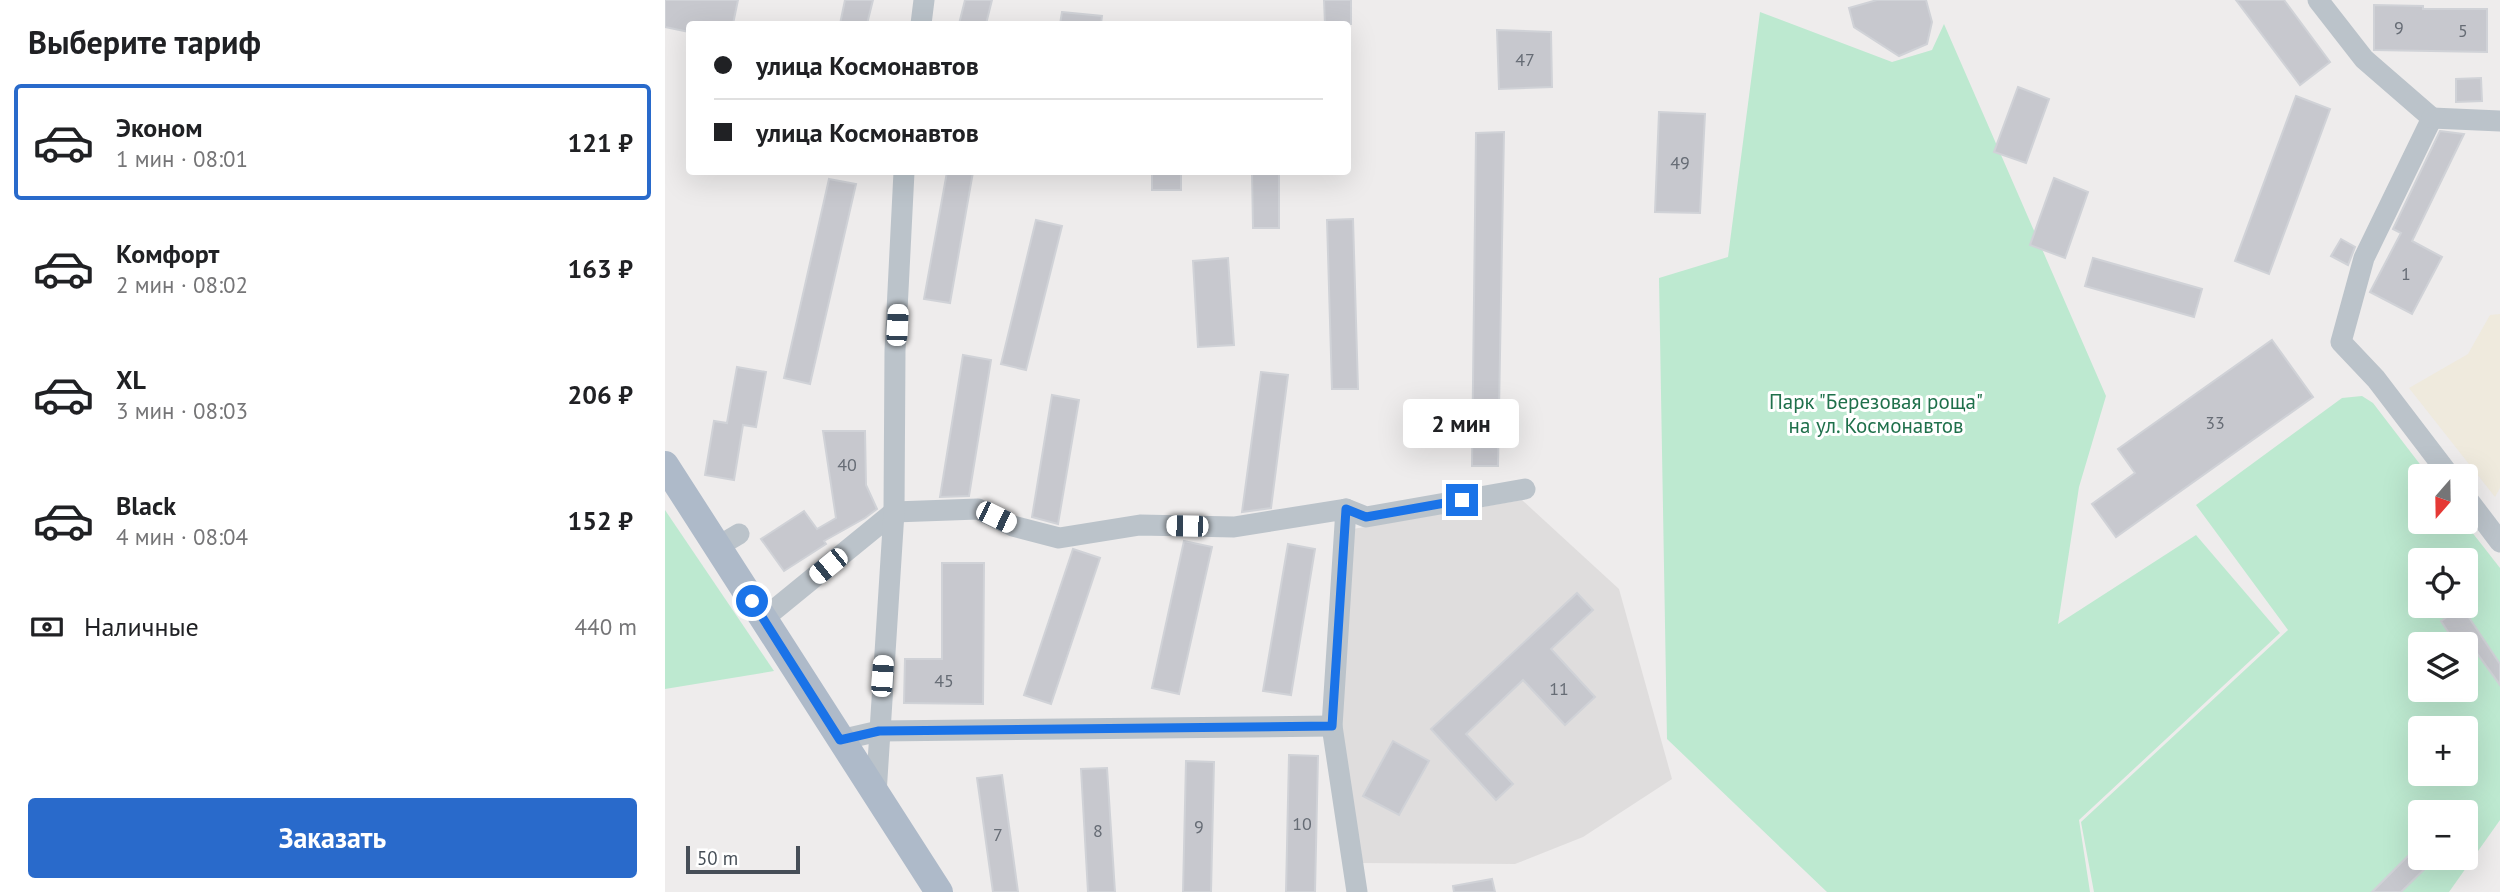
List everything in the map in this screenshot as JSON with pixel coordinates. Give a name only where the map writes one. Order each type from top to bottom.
[{"type":"main road","points":[[665,465],[728,540],[764,619],[939,892]]},
{"type":"street","points":[[921,21],[924,0]]},
{"type":"street","points":[[2318,0],[2364,59],[2432,118],[2500,121]]},
{"type":"street","points":[[2432,118],[2364,258],[2341,342],[2376,379],[2441,464]]},
{"type":"street","points":[[876,794],[894,512],[895,350],[904,175]]},
{"type":"street","points":[[764,619],[894,512],[978,509],[1013,526],[1059,538],[1140,525],[1234,527],[1346,509],[1366,517],[1525,489]]},
{"type":"street","points":[[1346,509],[1332,726],[1357,892]]},
{"type":"street","points":[[2478,513],[2500,542]]},
{"type":"street","points":[[840,740],[879,731],[1332,726]]},
{"type":"shaded area","points":[[1522,500],[1619,589],[1672,779],[1583,837],[1515,864],[1360,863],[1338,734],[1353,529]]},
{"type":"green space","name":"Парк \"Березовая роща\" на ул. Космонавтов","points":[[1760,12],[1892,62],[1932,50],[1944,24],[2106,396],[2079,487],[2058,624],[2196,535],[2280,633],[2079,820],[2090,892],[1827,892],[1667,739],[1659,278],[1728,257]]},
{"type":"green space","points":[[2362,396],[2373,403],[2420,464],[2408,464],[2408,534],[2473,534],[2500,568],[2500,820],[2478,851],[2478,800],[2408,800],[2408,870],[2465,870],[2449,892],[2094,892],[2081,822],[2288,630],[2196,505],[2342,398]]},
{"type":"green space","points":[[665,510],[774,671],[665,689]]},
{"type":"sand","points":[[2500,314],[2500,488],[2495,497],[2478,475],[2478,464],[2469,464],[2409,388],[2468,354],[2490,315]]},
{"type":"building","points":[[665,0],[738,0],[734,21],[686,21],[686,31],[665,27]]},
{"type":"building","points":[[845,0],[873,0],[868,21],[841,21]]},
{"type":"building","points":[[965,0],[992,0],[987,21],[960,21]]},
{"type":"building","points":[[1324,0],[1351,0],[1351,21],[1325,21]]},
{"type":"building","points":[[1877,0],[1926,0],[1932,22],[1927,44],[1899,56],[1854,27],[1849,8]]},
{"type":"building","points":[[2236,0],[2284,0],[2330,62],[2300,85]]},
{"type":"building","points":[[2374,5],[2423,6],[2423,9],[2487,9],[2487,52],[2374,50]]},
{"type":"building","points":[[1062,12],[1102,16],[1101,21],[1060,21]]},
{"type":"building","points":[[1497,30],[1551,32],[1552,87],[1499,89]]},
{"type":"building","points":[[2481,78],[2482,101],[2456,102],[2456,79]]},
{"type":"building","points":[[2018,87],[2049,99],[2026,163],[1994,152]]},
{"type":"building","points":[[2296,96],[2330,109],[2269,274],[2235,261]]},
{"type":"building","points":[[1659,112],[1705,114],[1700,213],[1655,212]]},
{"type":"building","points":[[2440,131],[2464,134],[2412,241],[2442,257],[2412,314],[2370,292],[2401,233],[2393,229]]},
{"type":"building","points":[[1504,132],[1498,466],[1472,466],[1476,133]]},
{"type":"building","points":[[946,175],[972,175],[950,303],[924,299]]},
{"type":"building","points":[[1152,175],[1181,175],[1181,190],[1152,190]]},
{"type":"building","points":[[1252,175],[1279,175],[1279,228],[1253,228]]},
{"type":"building","points":[[2054,178],[2088,192],[2065,258],[2030,245]]},
{"type":"building","points":[[829,179],[856,184],[810,384],[784,378]]},
{"type":"building","points":[[1353,219],[1358,389],[1332,389],[1327,220]]},
{"type":"building","points":[[1036,220],[1062,226],[1026,370],[1001,364]]},
{"type":"building","points":[[2341,239],[2355,247],[2348,265],[2331,256]]},
{"type":"building","points":[[1228,258],[1234,345],[1198,347],[1193,261]]},
{"type":"building","points":[[2093,258],[2202,289],[2194,317],[2085,286]]},
{"type":"building","points":[[2272,340],[2313,397],[2116,537],[2092,504],[2135,473],[2118,449]]},
{"type":"building","points":[[963,355],[991,360],[969,496],[940,497]]},
{"type":"building","points":[[737,367],[766,372],[756,427],[743,425],[734,480],[705,475],[714,421],[727,423]]},
{"type":"building","points":[[1261,372],[1288,375],[1271,508],[1242,512]]},
{"type":"building","points":[[1052,395],[1079,400],[1058,524],[1032,517]]},
{"type":"building","points":[[823,431],[865,431],[866,485],[877,509],[824,541],[826,544],[784,571],[761,539],[804,511],[817,529],[836,518]]},
{"type":"building","points":[[1184,541],[1212,547],[1179,694],[1152,688]]},
{"type":"building","points":[[1288,544],[1315,549],[1291,695],[1263,691]]},
{"type":"building","points":[[1073,549],[1100,558],[1051,704],[1024,695]]},
{"type":"building","points":[[942,563],[984,563],[983,704],[904,703],[905,659],[942,659]]},
{"type":"building","points":[[1577,593],[1593,610],[1551,649],[1595,697],[1565,725],[1523,680],[1466,734],[1513,784],[1496,800],[1431,729]]},
{"type":"building","points":[[2446,618],[2469,618],[2500,664],[2500,685],[2478,655],[2478,632],[2448,632],[2441,621]]},
{"type":"building","points":[[1393,741],[1429,761],[1399,815],[1363,796]]},
{"type":"building","points":[[1289,755],[1318,756],[1315,892],[1286,892]]},
{"type":"building","points":[[1186,761],[1214,762],[1211,892],[1183,892]]},
{"type":"building","points":[[1107,768],[1115,892],[1088,892],[1081,769]]},
{"type":"building","points":[[1002,775],[1018,892],[993,892],[977,778]]},
{"type":"building","points":[[2408,856],[2408,870],[2424,870],[2401,892],[2372,892]]},
{"type":"building","points":[[1492,879],[1495,892],[1454,892],[1453,886]]},
{"type":"route","points":[[752,601],[840,740],[879,731],[1332,726],[1346,509],[1366,517],[1462,500]]}]
